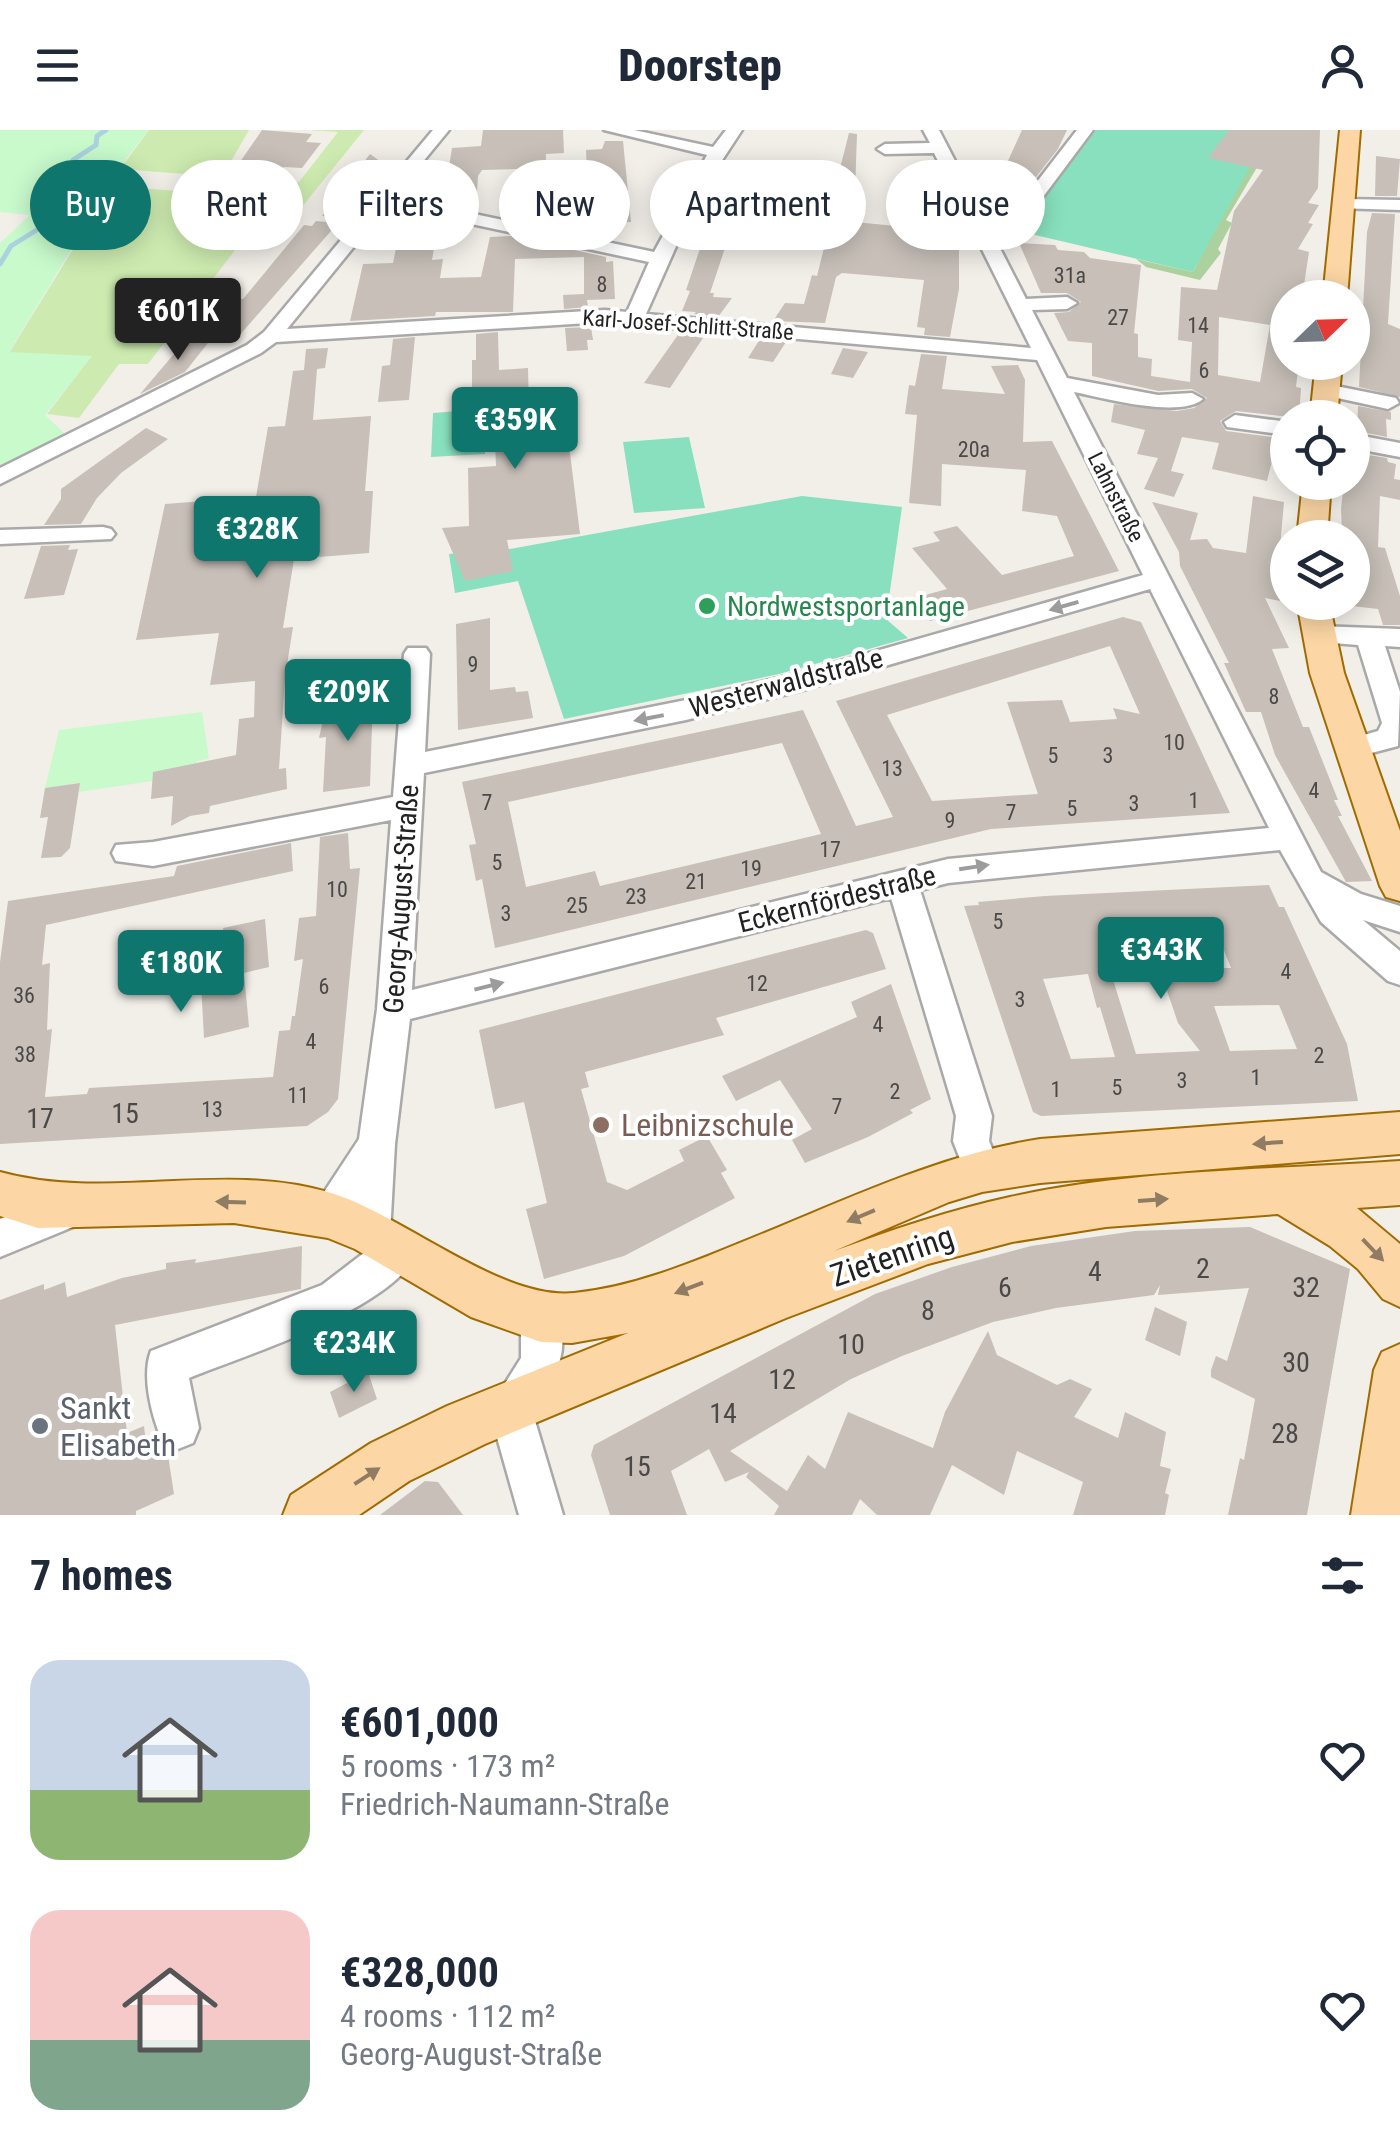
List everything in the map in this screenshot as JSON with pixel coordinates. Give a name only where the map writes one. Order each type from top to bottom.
[{"type":"main road","points":[[1337,280],[1350,130]]},
{"type":"main road","points":[[1316,620],[1341,714],[1400,886]]},
{"type":"main road","points":[[1341,714],[1400,809]]},
{"type":"main road","name":"Zietenring","points":[[84,1204],[234,1202],[367,1232],[489,1299],[541,1317],[588,1317],[661,1299],[942,1182],[988,1168],[1400,1133]]},
{"type":"main road","name":"Zietenring","points":[[311,1515],[390,1462],[869,1262],[1012,1219],[1106,1204],[1400,1183]]},
{"type":"main road","points":[[1280,1190],[1348,1228],[1400,1282]]},
{"type":"main road","points":[[0,1194],[38,1206],[84,1204]]},
{"type":"main road","points":[[1378,1515],[1400,1370]]},
{"type":"street","points":[[416,160],[441,130]]},
{"type":"street","points":[[612,130],[716,152]]},
{"type":"street","points":[[634,318],[679,216],[716,152],[734,130]]},
{"type":"street","name":"Lahnstraße","points":[[931,130],[946,160]]},
{"type":"street","points":[[1045,183],[1085,130]]},
{"type":"street","points":[[885,149],[940,148]]},
{"type":"street","points":[[1343,204],[1400,206]]},
{"type":"street","points":[[479,221],[660,260]]},
{"type":"street","points":[[0,477],[233,363],[271,336],[342,250]]},
{"type":"street","name":"Lahnstraße","points":[[991,250],[1296,850],[1332,913],[1400,971]]},
{"type":"street","points":[[1019,305],[1068,303]]},
{"type":"street","name":"Karl-Josef-Schlitt-Straße","points":[[271,336],[605,316],[1044,355]]},
{"type":"street","points":[[1058,382],[1158,401],[1192,399]]},
{"type":"street","points":[[1370,403],[1388,402]]},
{"type":"street","points":[[1235,422],[1270,427]]},
{"type":"street","points":[[1370,444],[1400,450]]},
{"type":"street","points":[[0,538],[103,534]]},
{"type":"street","name":"Westerwaldstraße","points":[[410,766],[686,710],[799,682],[1158,579]]},
{"type":"street","points":[[1319,620],[1369,637],[1400,638]]},
{"type":"street","points":[[1360,746],[1388,739],[1396,723],[1369,637]]},
{"type":"street","name":"Georg-August-Straße","points":[[367,1232],[394,1009],[417,654]]},
{"type":"street","points":[[127,853],[152,854],[406,806]]},
{"type":"street","name":"Lahnstraße","points":[[1296,850],[1322,886],[1352,904],[1400,919]]},
{"type":"street","name":"Eckernfördestraße","points":[[394,1009],[902,882],[990,864],[1296,850]]},
{"type":"street","points":[[902,882],[974,1116],[971,1141],[1012,1219]]},
{"type":"street","name":"Zietenring","points":[[0,1238],[84,1204]]},
{"type":"street","points":[[178,1428],[166,1366],[335,1300],[367,1232]]},
{"type":"street","points":[[541,1317],[544,1360],[537,1376],[510,1409],[541,1515]]},
{"type":"green space","points":[[0,130],[149,130],[126,160],[30,160],[30,215],[0,212]]},
{"type":"green space","points":[[149,130],[249,130],[232,160],[171,160],[171,173],[151,171],[151,160],[127,160]]},
{"type":"green space","points":[[309,130],[364,130],[340,160],[323,160],[323,181],[303,206],[303,177],[338,132]]},
{"type":"green space","points":[[1096,130],[1270,130],[1193,272],[1045,237],[1045,196]]},
{"type":"green space","points":[[1279,130],[1226,220],[1232,223],[1218,249],[1221,253],[1200,280],[1146,267],[1136,259],[1193,272],[1254,154]]},
{"type":"green space","points":[[151,189],[171,190],[171,250],[235,250],[148,364],[119,364],[79,418],[47,414],[91,357],[9,353],[73,250],[151,250]]},
{"type":"green space","points":[[30,215],[30,250],[71,250],[9,352],[92,356],[45,415],[66,435],[0,466],[0,243]]},
{"type":"green space","points":[[484,409],[485,454],[431,457],[433,413]]},
{"type":"green space","points":[[689,437],[705,508],[634,513],[623,442]]},
{"type":"green space","name":"Nordwestsportanlage","points":[[802,496],[902,507],[886,619],[908,638],[779,674],[564,719],[518,581],[455,593],[449,554],[510,549]]},
{"type":"green space","points":[[202,712],[209,759],[197,761],[196,772],[154,772],[152,781],[79,792],[80,783],[45,788],[59,730]]},
{"type":"building","points":[[262,130],[312,134],[306,142],[321,143],[303,167],[303,160],[241,160]]},
{"type":"building","points":[[483,130],[563,130],[564,153],[546,154],[546,160],[499,160],[499,170],[482,170],[479,174],[479,160],[450,160],[452,148],[481,146]]},
{"type":"building","points":[[1022,130],[1067,130],[1045,166],[1045,160],[1008,160]]},
{"type":"building","points":[[1229,130],[1320,130],[1318,188],[1308,203],[1319,205],[1298,249],[1309,252],[1305,280],[1270,280],[1270,325],[1270,380],[1297,380],[1300,400],[1270,400],[1270,415],[1236,411],[1220,421],[1226,431],[1270,437],[1267,481],[1212,469],[1219,443],[1182,437],[1171,471],[1184,474],[1174,497],[1144,489],[1158,458],[1137,454],[1145,430],[1111,422],[1114,404],[1177,411],[1194,408],[1207,398],[1192,389],[1158,391],[1092,376],[1092,343],[1068,341],[1054,313],[1069,312],[1081,302],[1067,293],[1041,293],[1022,250],[1045,250],[1045,244],[1055,245],[1058,250],[1084,252],[1090,258],[1141,265],[1134,333],[1138,334],[1138,357],[1152,359],[1151,376],[1190,382],[1192,342],[1178,340],[1181,287],[1217,290],[1234,211],[1263,170],[1208,158]],"holes":[[[1219,317],[1270,325],[1260,382],[1218,375]]]},
{"type":"building","points":[[849,133],[857,134],[856,160],[842,160]]},
{"type":"building","points":[[605,141],[623,141],[625,160],[586,160],[586,150],[602,149]]},
{"type":"building","points":[[1376,156],[1400,159],[1397,196],[1375,196]]},
{"type":"building","points":[[1372,213],[1395,214],[1388,324],[1400,329],[1400,397],[1359,387],[1359,380],[1370,380],[1370,280],[1365,280]]},
{"type":"building","points":[[316,221],[323,222],[323,240],[238,337],[206,334],[236,298],[243,299],[283,250],[303,250],[303,226],[312,226]]},
{"type":"building","points":[[866,223],[886,225],[886,250],[959,250],[959,289],[950,337],[924,335],[925,328],[917,327],[924,280],[842,273],[836,277],[825,323],[773,321],[785,303],[804,304],[812,275],[817,276],[824,250],[866,250]]},
{"type":"building","points":[[490,237],[499,237],[499,250],[574,250],[606,257],[606,262],[613,261],[615,299],[587,300],[588,307],[564,309],[563,295],[584,294],[584,257],[515,259],[513,312],[436,312],[435,316],[350,321],[363,264],[393,263],[396,250],[434,250],[432,260],[443,259],[440,278],[481,277]]},
{"type":"building","points":[[699,250],[724,250],[710,293],[714,293],[713,297],[732,298],[718,317],[682,311],[690,291],[686,290]]},
{"type":"building","points":[[591,327],[593,340],[587,340],[588,350],[567,351],[565,328]]},
{"type":"building","points":[[498,332],[499,370],[528,368],[529,406],[564,404],[580,534],[507,540],[513,571],[465,581],[442,528],[469,526],[468,468],[496,466],[493,395],[472,396],[472,360],[476,360],[476,334]]},
{"type":"building","points":[[680,332],[705,335],[670,388],[644,383]]},
{"type":"building","points":[[415,337],[409,400],[378,402],[382,366],[390,365],[393,339]]},
{"type":"building","points":[[760,339],[786,342],[773,362],[748,358]]},
{"type":"building","points":[[185,341],[208,343],[185,372],[140,394]]},
{"type":"building","points":[[328,348],[325,368],[317,369],[313,420],[371,416],[365,491],[373,491],[369,553],[294,559],[283,628],[293,627],[279,769],[286,768],[287,789],[210,806],[209,813],[190,816],[171,826],[173,796],[151,799],[153,772],[236,755],[239,719],[254,717],[255,681],[210,685],[219,633],[136,640],[165,504],[256,497],[268,427],[285,426],[293,371],[304,370],[306,349]]},
{"type":"building","points":[[843,348],[868,352],[853,378],[831,374]]},
{"type":"building","points":[[921,354],[947,356],[942,389],[1005,394],[991,366],[1018,365],[1025,380],[1023,442],[1052,441],[1119,571],[930,621],[911,599],[947,589],[912,548],[940,541],[933,532],[957,526],[1002,575],[1074,556],[1057,516],[1022,511],[1026,470],[942,464],[941,506],[909,503],[917,415],[905,414],[909,385],[915,386]]},
{"type":"building","points":[[1370,408],[1391,412],[1391,420],[1386,419],[1387,437],[1370,434]]},
{"type":"building","points":[[146,428],[168,439],[121,473],[97,498],[81,524],[44,525],[61,499],[61,489]]},
{"type":"building","points":[[1370,455],[1396,464],[1394,479],[1400,480],[1400,500],[1380,496],[1378,547],[1385,548],[1400,596],[1400,625],[1383,625],[1378,609],[1370,608],[1370,520],[1342,520],[1342,500],[1370,500]]},
{"type":"building","points":[[1253,496],[1284,502],[1282,520],[1270,520],[1270,599],[1265,598],[1270,620],[1276,620],[1289,648],[1272,649],[1338,800],[1334,800],[1342,816],[1338,816],[1372,881],[1346,882],[1275,755],[1261,712],[1246,712],[1224,663],[1229,663],[1152,502],[1198,513],[1190,540],[1207,539],[1213,548],[1246,553]]},
{"type":"building","points":[[70,545],[68,550],[78,549],[64,595],[24,599],[41,546]]},
{"type":"building","points":[[1123,617],[1141,622],[1230,813],[991,829],[495,948],[482,879],[476,881],[469,845],[476,844],[462,782],[803,710],[856,826],[893,817],[836,701]],"holes":[[[1110,646],[1140,714],[1113,708],[1117,719],[1070,722],[1062,700],[1007,702],[1038,794],[932,801],[887,715]],[[782,743],[821,834],[600,886],[595,871],[526,887],[508,802]]]},
{"type":"building","points":[[490,618],[490,690],[515,687],[516,692],[528,691],[533,718],[458,730],[456,624]]},
{"type":"building","points":[[373,696],[370,786],[323,792],[326,737],[319,738],[327,703]]},
{"type":"building","points":[[80,783],[70,848],[61,857],[41,858],[48,817],[40,818],[45,788]]},
{"type":"building","points":[[348,833],[350,869],[360,868],[338,1099],[328,1112],[307,1126],[0,1144],[0,962],[8,901],[174,876],[177,866],[291,843],[293,871],[46,925],[42,965],[50,963],[47,1030],[52,1029],[45,1097],[87,1094],[89,1088],[273,1077],[279,1031],[290,1030],[295,1016],[303,959],[294,961],[299,918],[316,916],[320,837]]},
{"type":"building","points":[[1269,885],[1279,907],[1284,907],[1347,1044],[1358,1101],[1041,1116],[1033,1112],[964,906],[1045,896]],"holes":[[[1215,928],[1231,968],[1181,968],[1169,930]],[[1147,932],[1178,1023],[1200,1051],[1136,1054],[1099,934]],[[1088,974],[1115,1057],[1071,1059],[1043,979]],[[1279,1005],[1297,1049],[1230,1051],[1214,1006]]]},
{"type":"building","points":[[265,919],[269,967],[244,973],[249,1027],[204,1038],[201,983],[218,979],[217,937],[224,936],[223,928]]},
{"type":"building","points":[[866,930],[873,933],[886,969],[716,1018],[724,1035],[585,1072],[589,1087],[581,1089],[607,1182],[627,1190],[684,1161],[679,1150],[707,1136],[727,1170],[721,1173],[735,1198],[624,1256],[544,1279],[526,1209],[547,1203],[524,1102],[495,1109],[479,1030]]},
{"type":"building","points":[[891,984],[931,1099],[868,1137],[805,1163],[792,1140],[812,1129],[780,1080],[736,1101],[722,1076],[857,1017],[851,1002]]},
{"type":"building","points":[[1250,1227],[1350,1269],[1307,1515],[1228,1515],[1240,1458],[1244,1460],[1255,1399],[1211,1377],[1211,1370],[1216,1356],[1227,1361],[1249,1288],[1158,1295],[1160,1285],[1154,1295],[1056,1308],[993,1322],[902,1356],[851,1379],[730,1451],[787,1491],[808,1455],[825,1469],[848,1412],[933,1448],[945,1412],[988,1331],[997,1355],[1057,1385],[1070,1379],[1092,1389],[1074,1417],[1118,1438],[1125,1412],[1166,1432],[1160,1466],[1171,1469],[1165,1515],[1073,1515],[1083,1482],[1017,1451],[1004,1495],[952,1465],[930,1515],[877,1515],[860,1499],[852,1515],[774,1515],[779,1506],[746,1477],[749,1472],[725,1482],[709,1449],[671,1471],[687,1515],[610,1515],[591,1455],[594,1445],[875,1294],[952,1267],[1031,1246],[1135,1231]]},
{"type":"building","points":[[302,1246],[301,1289],[115,1325],[127,1433],[144,1426],[147,1453],[167,1449],[174,1494],[136,1511],[136,1515],[0,1515],[0,1300],[44,1284],[44,1290],[65,1282],[67,1297],[122,1278],[166,1269],[166,1263],[196,1259],[195,1263]]},
{"type":"building","points":[[1155,1307],[1187,1322],[1180,1356],[1145,1340]]},
{"type":"building","points":[[368,1372],[377,1399],[339,1418],[330,1392]]},
{"type":"building","points":[[425,1481],[438,1482],[463,1515],[380,1515]]},
{"type":"waterway","points":[[0,264],[11,246],[48,223],[76,192],[66,181],[73,160],[96,145],[97,136],[106,130]]},
{"type":"place","name":"Nordwestsportanlage","points":[[707,606]]},
{"type":"place","name":"Leibnizschule","points":[[601,1125]]},
{"type":"place","name":"Sankt Elisabeth","points":[[40,1426]]}]
